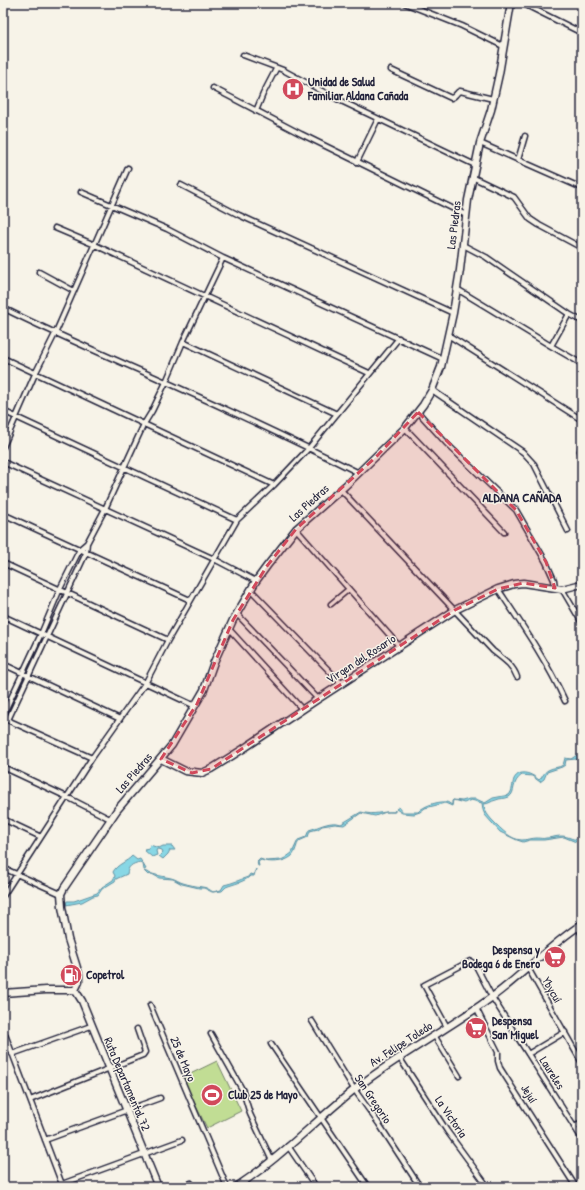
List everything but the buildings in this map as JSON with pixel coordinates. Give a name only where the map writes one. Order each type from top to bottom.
[{"type":"street","points":[[404,3],[462,26],[503,46]]},
{"type":"street","name":"Las Piedras","points":[[61,897],[110,819],[172,745],[204,690],[229,629],[256,581],[296,530],[341,490],[405,428],[418,412],[432,390],[443,360],[453,313],[472,177],[493,99],[511,3]]},
{"type":"street","points":[[522,3],[582,33]]},
{"type":"street","points":[[243,55],[276,69],[283,70],[335,98],[475,165]]},
{"type":"street","points":[[256,111],[276,69]]},
{"type":"street","points":[[391,70],[450,98],[454,97],[457,92],[460,91],[493,99]]},
{"type":"street","points":[[213,88],[357,162],[466,215]]},
{"type":"street","points":[[357,162],[378,118]]},
{"type":"street","points":[[518,160],[525,136]]},
{"type":"street","points":[[480,143],[582,188]]},
{"type":"street","points":[[3,447],[56,334],[128,168]]},
{"type":"street","points":[[472,177],[514,197],[530,219],[539,226],[582,248]]},
{"type":"street","points":[[181,185],[239,215],[453,313]]},
{"type":"street","points":[[81,192],[167,229],[223,258],[399,338],[443,360]]},
{"type":"street","points":[[55,228],[95,245],[369,373]]},
{"type":"street","points":[[463,244],[486,257],[569,314],[582,321]]},
{"type":"street","points":[[92,758],[8,720],[3,716],[60,590],[80,550],[87,543],[105,509],[223,258]]},
{"type":"street","points":[[39,272],[74,291]]},
{"type":"street","points":[[457,289],[582,364]]},
{"type":"street","points":[[3,308],[56,334],[166,382],[309,448],[359,473]]},
{"type":"street","points":[[551,346],[569,314]]},
{"type":"street","points":[[448,336],[582,420]]},
{"type":"street","points":[[3,896],[92,758],[146,682],[190,600],[237,520],[274,485],[309,448],[399,338]]},
{"type":"street","points":[[183,342],[337,414]]},
{"type":"street","points":[[3,358],[274,485]]},
{"type":"street","points":[[432,390],[523,452],[534,464],[568,531]]},
{"type":"street","points":[[3,411],[237,520]]},
{"type":"street","points":[[418,412],[446,443],[516,510],[546,562],[554,580],[555,588]]},
{"type":"street","points":[[405,428],[504,532]]},
{"type":"street","points":[[582,442],[580,451],[582,457]]},
{"type":"street","points":[[3,462],[214,559],[256,581]]},
{"type":"street","points":[[341,490],[493,651],[515,670],[517,677]]},
{"type":"street","points":[[3,514],[190,600]]},
{"type":"street","points":[[296,530],[400,647]]},
{"type":"street","points":[[8,720],[68,593],[86,552],[87,543]]},
{"type":"street","points":[[3,563],[168,640]]},
{"type":"street","name":"Virgen del Rosario","points":[[161,759],[185,771],[202,773],[244,749],[455,610],[498,589],[514,584],[523,583],[562,589],[582,584]]},
{"type":"street","points":[[330,604],[348,589]]},
{"type":"street","points":[[498,589],[538,650],[556,681],[565,701]]},
{"type":"street","points":[[562,589],[582,623]]},
{"type":"street","points":[[251,590],[342,684]]},
{"type":"street","points":[[237,614],[318,699]]},
{"type":"street","points":[[3,616],[195,706]]},
{"type":"street","points":[[229,629],[302,710]]},
{"type":"street","points":[[3,664],[120,719]]},
{"type":"street","points":[[3,767],[110,819]]},
{"type":"street","points":[[3,819],[41,838]]},
{"type":"street","points":[[3,868],[61,897],[68,939],[79,974],[79,982],[75,990],[46,990],[3,993]]},
{"type":"street","points":[[580,926],[582,935]]},
{"type":"street","name":"Av. Felipe Toledo","points":[[236,1187],[251,1178],[354,1089],[399,1057],[492,997],[580,926]]},
{"type":"street","name":"Laureles","points":[[447,1027],[424,987],[425,983],[470,961],[475,964],[492,997],[582,1139]]},
{"type":"street","name":"Ybycuí","points":[[528,968],[582,1063]]},
{"type":"street","name":"Ruta Departamental 72","points":[[75,990],[82,1001],[158,1187]]},
{"type":"street","name":"25 de Mayo","points":[[150,1005],[227,1187]]},
{"type":"street","name":"Jejuí","points":[[476,1008],[498,1052],[500,1068],[576,1187]]},
{"type":"street","name":"San Gregorio","points":[[312,1021],[354,1089],[420,1187]]},
{"type":"street","points":[[12,1054],[91,1026]]},
{"type":"street","points":[[3,1029],[62,1186],[182,1140]]},
{"type":"street","points":[[30,1100],[144,1054],[137,1029]]},
{"type":"street","points":[[528,1054],[564,1032]]},
{"type":"street","points":[[211,1034],[243,1091],[250,1114],[272,1160]]},
{"type":"street","points":[[434,1035],[459,1076]]},
{"type":"street","points":[[271,1044],[322,1117],[368,1187]]},
{"type":"street","name":"La Victoria","points":[[399,1057],[447,1131],[488,1187]]},
{"type":"street","points":[[45,1140],[160,1098]]},
{"type":"street","points":[[574,1127],[582,1123]]},
{"type":"street","points":[[288,1146],[316,1187]]},
{"type":"street","points":[[183,1187],[191,1183]]},
{"type":"highlighted area","points":[[418,412],[516,510],[546,562],[555,588],[523,583],[498,589],[455,610],[211,769],[192,773],[161,759],[197,704],[233,620],[267,566],[296,529],[376,457]]},
{"type":"green space","name":"Club 25 de Mayo","points":[[217,1061],[241,1111],[207,1128],[182,1078]]},
{"type":"water","points":[[577,755],[582,756],[582,760],[580,762],[576,759],[566,760],[565,765],[562,767],[547,772],[544,779],[540,782],[532,776],[522,775],[516,781],[509,797],[484,804],[484,807],[490,818],[503,831],[518,840],[561,836],[582,839],[582,841],[576,842],[564,837],[523,842],[517,840],[500,832],[485,815],[482,803],[471,800],[464,803],[453,800],[462,801],[476,799],[485,803],[493,798],[509,795],[514,779],[519,774],[530,774],[539,780],[548,770],[563,765],[565,758],[571,759]]},
{"type":"water","points":[[453,800],[452,806],[445,803],[425,808],[420,812],[414,814],[402,813],[396,809],[399,807],[403,812],[418,812],[431,804],[439,802],[447,802],[452,805]]},
{"type":"water","points":[[361,812],[370,814],[386,812],[375,816],[361,813],[344,825],[335,824],[322,826],[318,829],[310,831],[308,837],[299,841],[292,856],[285,860],[276,862],[268,862],[261,860],[258,862],[258,866],[257,862],[260,859],[266,861],[281,860],[285,858],[292,853],[298,840],[306,837],[309,830],[329,823],[341,824]]},
{"type":"water","points":[[150,845],[159,848],[163,846],[172,846],[175,850],[170,850],[163,859],[159,856],[163,852],[162,850],[157,849],[157,855],[152,857],[144,850],[149,849]]},
{"type":"water","points":[[132,856],[137,860],[140,859],[143,864],[140,862],[131,866],[128,869],[127,874],[116,879],[102,889],[98,895],[82,902],[66,905],[67,901],[74,901],[97,893],[102,887],[113,880],[115,876],[113,872],[115,869]]},
{"type":"water","points":[[256,869],[254,876],[250,876],[242,881],[226,887],[222,891],[214,892],[221,890],[224,885],[248,877],[250,874],[253,875]]},
{"type":"water","points":[[144,871],[173,878],[182,883],[205,888],[213,892],[204,888],[182,884],[173,879],[159,878],[152,874],[148,875]]},
{"type":"place","name":"Unidad de Salud Familiar Aldana Cañada","points":[[293,89]]},
{"type":"place","name":"Despensa y Bodega 6 de Enero","points":[[555,957]]},
{"type":"place","name":"Copetrol","points":[[71,975]]},
{"type":"place","name":"Despensa San Miguel","points":[[476,1028]]},
{"type":"place","name":"Club 25 de Mayo","points":[[212,1095]]},
{"type":"district","name":"ALDANA CAÑADA","points":[[522,497]]}]
